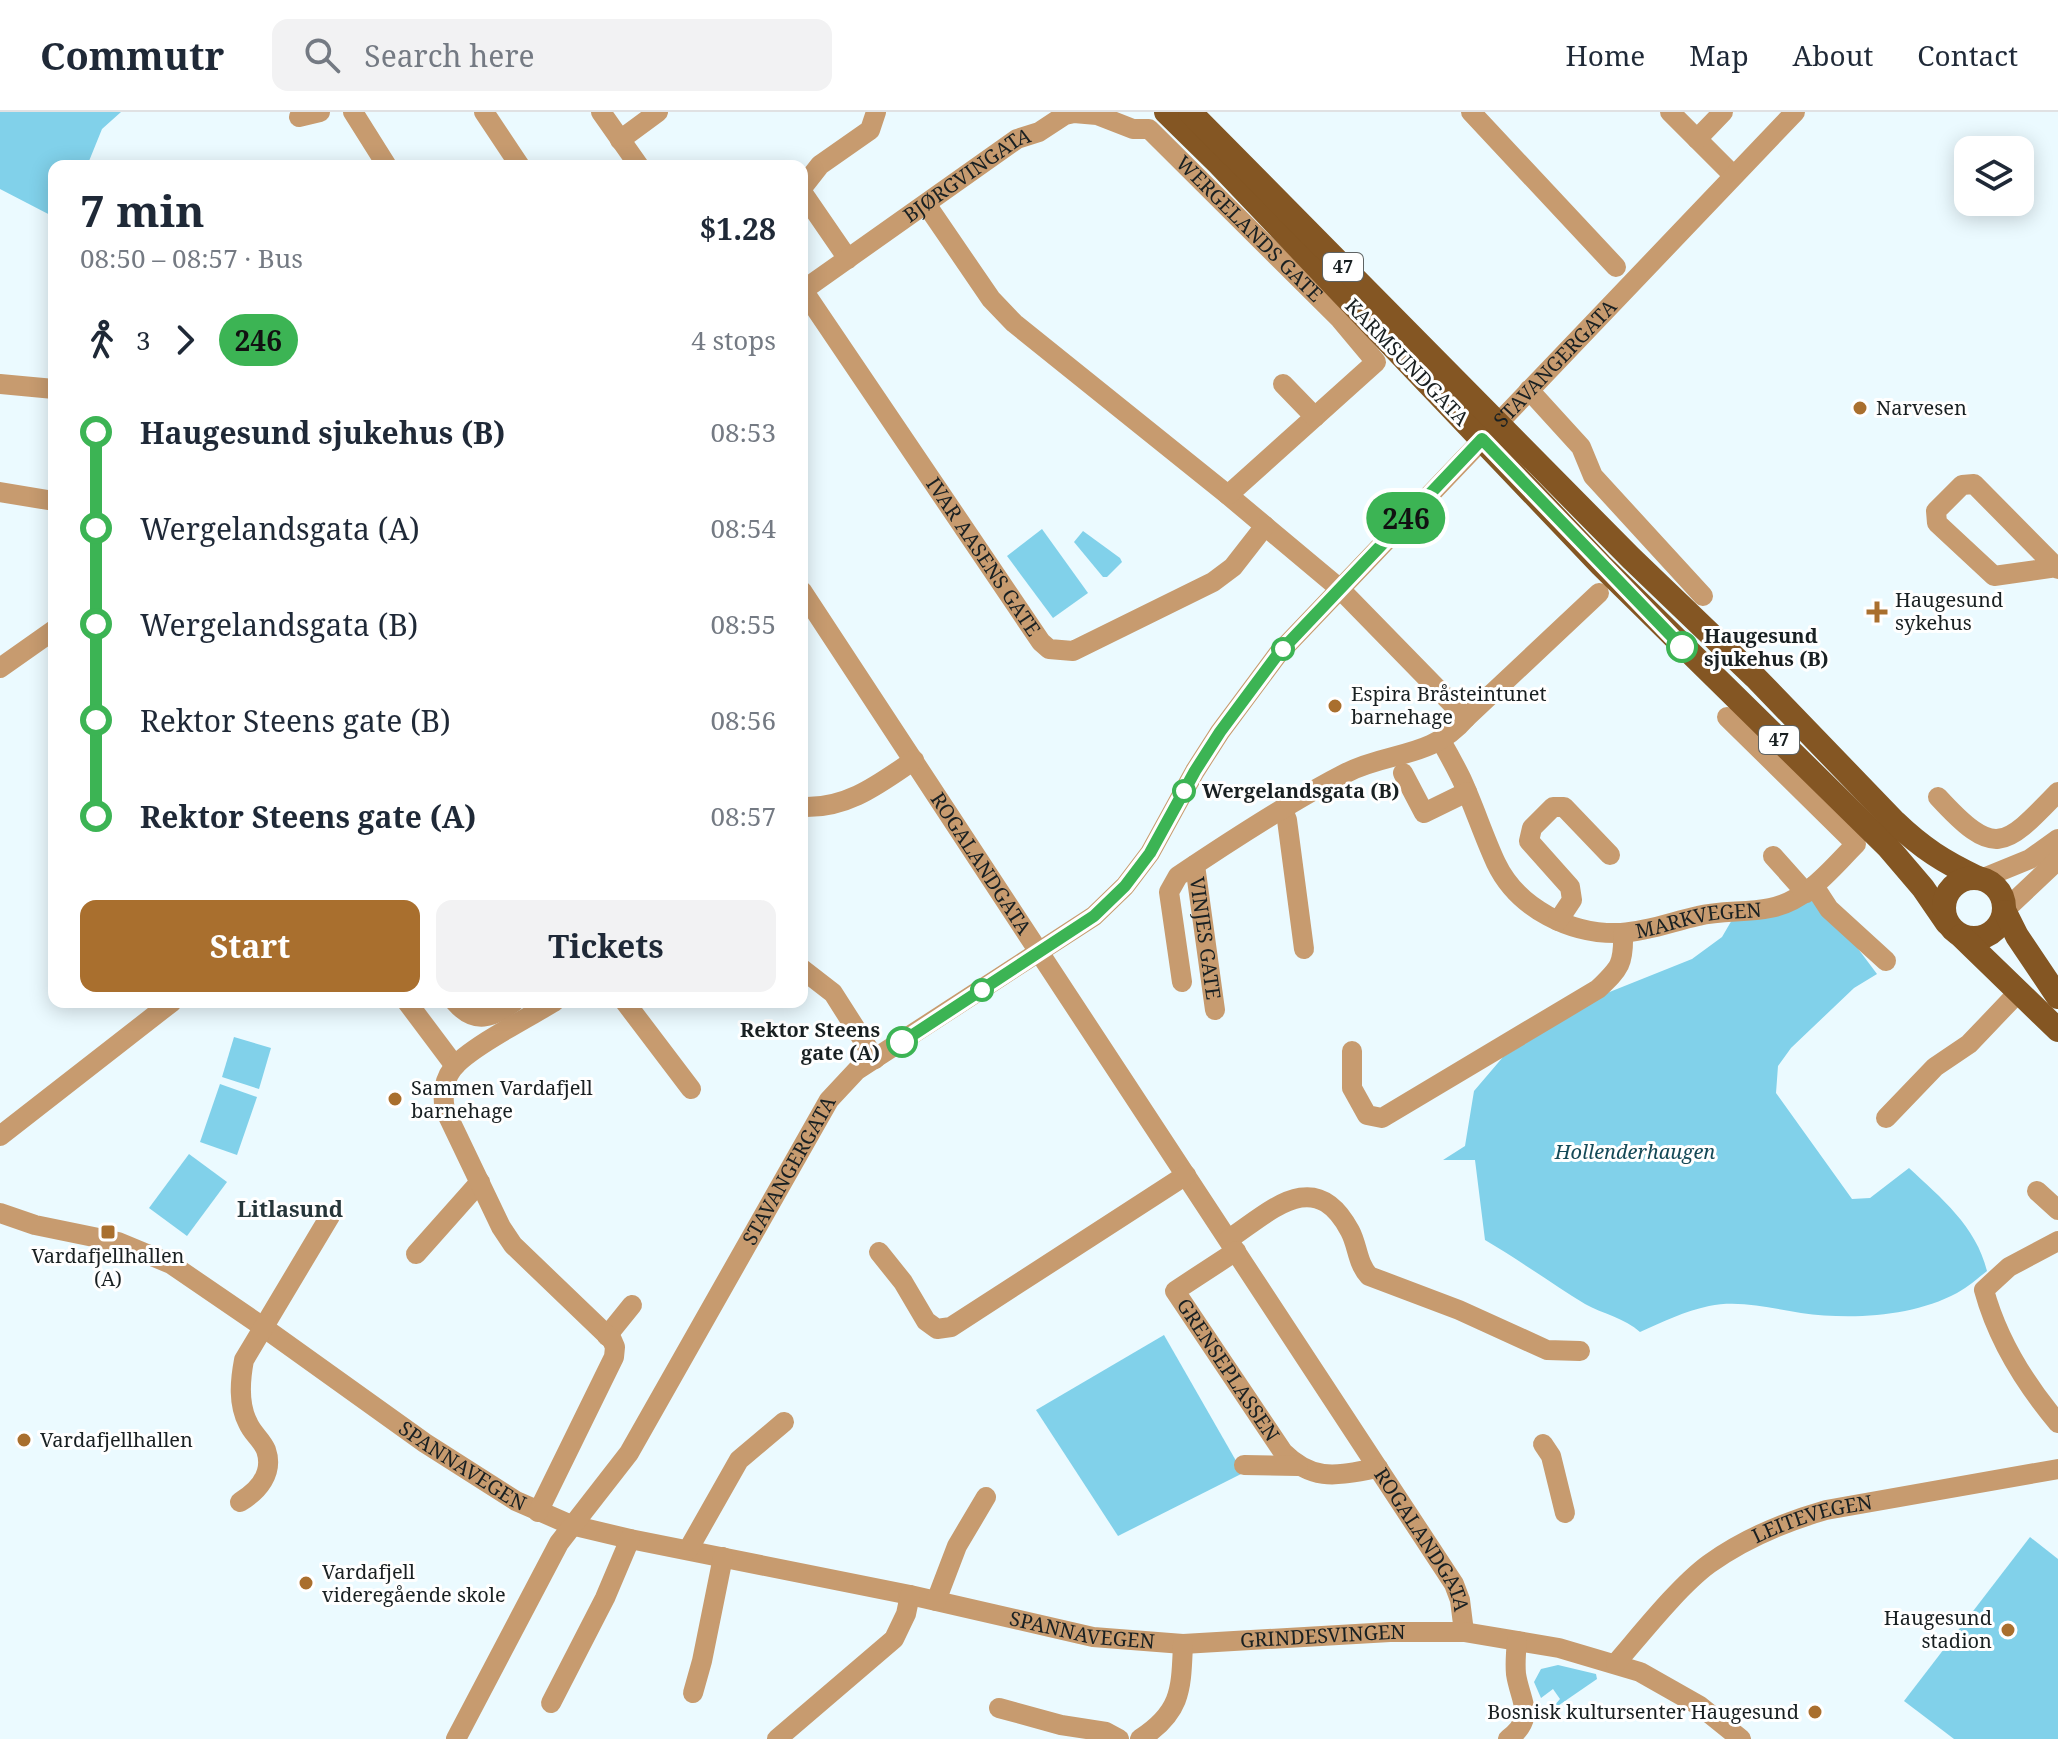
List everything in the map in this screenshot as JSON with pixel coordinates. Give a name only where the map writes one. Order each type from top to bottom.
[{"type":"main road","name":"KARMSUNDGATA","points":[[1190,112],[1490,430],[1672,636],[1888,847],[1954,930],[2058,1030]]},
{"type":"main road","name":"KARMSUNDGATA","points":[[1157,121],[1219,164],[1490,430],[1631,558],[1755,677],[1919,844],[1940,860],[1980,878]]},
{"type":"main road","name":"47","points":[[1980,878],[1999,890],[2005,911],[2029,955],[2058,997]]},
{"type":"main road","points":[[1980,878],[1957,883],[1949,891],[1944,913],[1954,930],[1972,939],[1984,938],[1994,932],[2005,911]]},
{"type":"street","points":[[299,117],[320,112]]},
{"type":"street","points":[[353,112],[383,160]]},
{"type":"street","points":[[484,112],[516,160]]},
{"type":"street","points":[[601,112],[635,160]]},
{"type":"street","points":[[620,140],[658,112]]},
{"type":"street","points":[[808,182],[820,165],[870,130],[876,112]]},
{"type":"street","name":"BJØRGVINGATA","points":[[808,287],[1017,139],[1039,132],[1065,115],[1082,112],[1133,129],[1157,121]]},
{"type":"street","points":[[1471,112],[1616,267]]},
{"type":"street","points":[[1670,112],[1733,175]]},
{"type":"street","points":[[1697,139],[1723,112]]},
{"type":"street","name":"STAVANGERGATA","points":[[456,1739],[571,1525],[629,1453],[821,1112],[842,1084],[857,1070],[1094,916],[1125,886],[1150,853],[1195,771],[1238,706],[1278,654],[1795,112]]},
{"type":"street","name":"WERGELANDS GATE","points":[[1157,121],[1376,362],[1228,495]]},
{"type":"street","points":[[808,199],[848,259]]},
{"type":"street","points":[[926,204],[991,299],[1014,323],[1339,588],[1466,718],[1599,593]]},
{"type":"street","name":"IVAR AASENS GATE","points":[[808,298],[1041,642],[1049,649],[1073,651],[1213,582],[1233,567],[1265,526]]},
{"type":"street","points":[[0,384],[48,388]]},
{"type":"street","points":[[1283,384],[1315,417]]},
{"type":"street","points":[[1529,390],[1581,447],[1593,476],[1703,596]]},
{"type":"street","points":[[1974,484],[2057,568],[1994,576],[1937,523],[1936,511],[1962,485],[1974,484]]},
{"type":"street","points":[[0,492],[48,500]]},
{"type":"street","name":"ROGALANDGATA","points":[[808,600],[1454,1584],[1460,1600],[1464,1632],[1559,1648],[1640,1672],[1700,1706],[1741,1739]]},
{"type":"street","points":[[0,668],[48,634]]},
{"type":"street","name":"MARKVEGEN","points":[[1441,741],[1504,877],[1535,909],[1558,921],[1585,931],[1623,933],[1669,926],[1714,913],[1768,909],[1784,904],[1810,889],[1856,844],[1727,717]]},
{"type":"street","name":"VINJES GATE","points":[[1182,982],[1169,892],[1178,876],[1348,772],[1417,752],[1453,733],[1466,718]]},
{"type":"street","points":[[808,807],[819,808],[853,799],[914,760]]},
{"type":"street","points":[[1403,773],[1424,813],[1467,792]]},
{"type":"street","points":[[1938,797],[1970,830],[1995,839],[2006,838],[2022,829],[2058,792]]},
{"type":"street","points":[[1558,921],[1572,900],[1570,887],[1529,841],[1532,828],[1553,807],[1564,807],[1610,855]]},
{"type":"street","points":[[1283,810],[1287,820],[1304,949]]},
{"type":"street","points":[[1980,878],[2030,859],[2058,839]]},
{"type":"street","points":[[1773,856],[1886,961]]},
{"type":"street","points":[[2005,911],[2058,860]]},
{"type":"street","name":"VINJES GATE","points":[[1195,865],[1215,1010]]},
{"type":"street","points":[[1352,1051],[1352,1088],[1367,1115],[1382,1118],[1598,989],[1623,961],[1623,933]]},
{"type":"street","points":[[808,974],[833,993],[875,1059]]},
{"type":"street","points":[[1886,1118],[1935,1067],[1969,1044],[2011,1000]]},
{"type":"street","points":[[0,1136],[164,1008]]},
{"type":"street","points":[[412,1008],[455,1066]]},
{"type":"street","points":[[461,1008],[476,1016],[487,1017],[503,1008]]},
{"type":"street","points":[[538,1512],[614,1357],[615,1347],[513,1245],[501,1227],[445,1110],[443,1099],[444,1088],[455,1066],[545,1008]]},
{"type":"street","points":[[630,1008],[691,1089]]},
{"type":"street","points":[[879,1252],[903,1282],[926,1321],[937,1329],[951,1327],[1186,1175]]},
{"type":"street","points":[[416,1254],[480,1182]]},
{"type":"street","points":[[2037,1191],[2058,1210]]},
{"type":"street","points":[[1232,1245],[1294,1197],[1311,1196],[1324,1200],[1341,1215],[1352,1234],[1362,1269],[1369,1276],[1459,1310],[1547,1350],[1580,1351]]},
{"type":"street","name":"SPANNAVEGEN","points":[[0,1216],[95,1235],[149,1253],[171,1264],[425,1443],[516,1501],[571,1525],[910,1595],[1093,1637],[1183,1644]]},
{"type":"street","points":[[240,1502],[254,1494],[264,1480],[268,1463],[265,1449],[247,1422],[240,1380],[244,1360],[330,1216]]},
{"type":"street","points":[[2058,1241],[2009,1267],[1984,1290],[1991,1316],[2015,1362],[2058,1423]]},
{"type":"street","name":"GRENSEPLASSEN","points":[[1232,1245],[1175,1291],[1283,1452],[1298,1466],[1315,1473],[1335,1475],[1378,1468]]},
{"type":"street","points":[[607,1336],[632,1305]]},
{"type":"street","points":[[688,1550],[739,1460],[784,1422]]},
{"type":"street","points":[[1543,1444],[1551,1456],[1565,1513]]},
{"type":"street","name":"GRENSEPLASSEN","points":[[1244,1465],[1298,1466]]},
{"type":"street","name":"LEITEVEGEN","points":[[1616,1663],[1706,1566],[1790,1520],[1826,1510],[2058,1469]]},
{"type":"street","points":[[936,1601],[957,1546],[986,1497]]},
{"type":"street","points":[[551,1703],[605,1598],[630,1539]]},
{"type":"street","points":[[693,1693],[723,1557]]},
{"type":"street","points":[[777,1739],[894,1639],[906,1614],[910,1595]]},
{"type":"street","name":"GRINDESVINGEN","points":[[1183,1644],[1390,1632],[1464,1632]]},
{"type":"street","points":[[1508,1739],[1517,1733],[1525,1713],[1516,1676],[1517,1641]]},
{"type":"street","points":[[1140,1739],[1167,1718],[1176,1704],[1181,1689],[1183,1644]]},
{"type":"street","points":[[999,1708],[1061,1725],[1106,1732],[1119,1739]]},
{"type":"green space","points":[[0,112],[121,112],[102,129],[89,160],[48,160],[48,214],[0,189]]},
{"type":"green space","points":[[1042,529],[1088,593],[1053,618],[1007,556]]},
{"type":"green space","points":[[1083,531],[1120,558],[1122,562],[1107,577],[1103,577],[1074,542]]},
{"type":"green space","name":"Hollenderhaugen","points":[[1820,898],[1877,974],[1854,988],[1791,1048],[1778,1066],[1776,1093],[1852,1199],[1870,1198],[1909,1168],[1966,1227],[1975,1240],[1987,1271],[1957,1293],[1901,1312],[1840,1316],[1755,1305],[1720,1304],[1691,1311],[1640,1332],[1585,1304],[1485,1240],[1475,1160],[1443,1160],[1465,1146],[1474,1091],[1503,1057],[1607,993],[1692,959],[1722,937],[1736,913]]},
{"type":"green space","points":[[234,1037],[271,1048],[259,1089],[222,1077]]},
{"type":"green space","points":[[220,1084],[257,1097],[237,1155],[200,1142]]},
{"type":"green space","points":[[189,1154],[227,1182],[187,1236],[149,1208]]},
{"type":"green space","points":[[1164,1335],[1243,1473],[1118,1536],[1036,1410]]},
{"type":"green space","name":"Haugesund stadion","points":[[2030,1537],[2058,1559],[2058,1739],[1954,1739],[1904,1701]]},
{"type":"green space","points":[[1558,1665],[1596,1674],[1597,1679],[1549,1712],[1560,1699],[1553,1689],[1541,1698],[1534,1682],[1541,1669]]},
{"type":"bus line","name":"246","points":[[902,1042],[1094,916],[1125,886],[1150,853],[1220,732],[1278,654],[1482,439],[1682,647]]},
{"type":"place","name":"Narvesen","points":[[1860,408]]},
{"type":"place","name":"Haugesund sykehus","points":[[1877,612]]},
{"type":"place","name":"Haugesund sjukehus (B)","points":[[1682,647]]},
{"type":"place","name":"Espira Bråsteintunet barnehage","points":[[1335,706]]},
{"type":"place","name":"Wergelandsgata (B)","points":[[1184,791]]},
{"type":"place","name":"Rektor Steens gate (A)","points":[[902,1042]]},
{"type":"place","name":"Sammen Vardafjell barnehage","points":[[395,1099]]},
{"type":"place","name":"Vardafjellhallen (A)","points":[[108,1232]]},
{"type":"place","name":"Vardafjellhallen","points":[[24,1440]]},
{"type":"place","name":"Vardafjell videregående skole","points":[[306,1583]]},
{"type":"place","name":"Haugesund stadion","points":[[2008,1630]]},
{"type":"place","name":"Bosnisk kultursenter Haugesund","points":[[1815,1712]]},
{"type":"district","name":"Litlasund","points":[[290,1209]]}]
